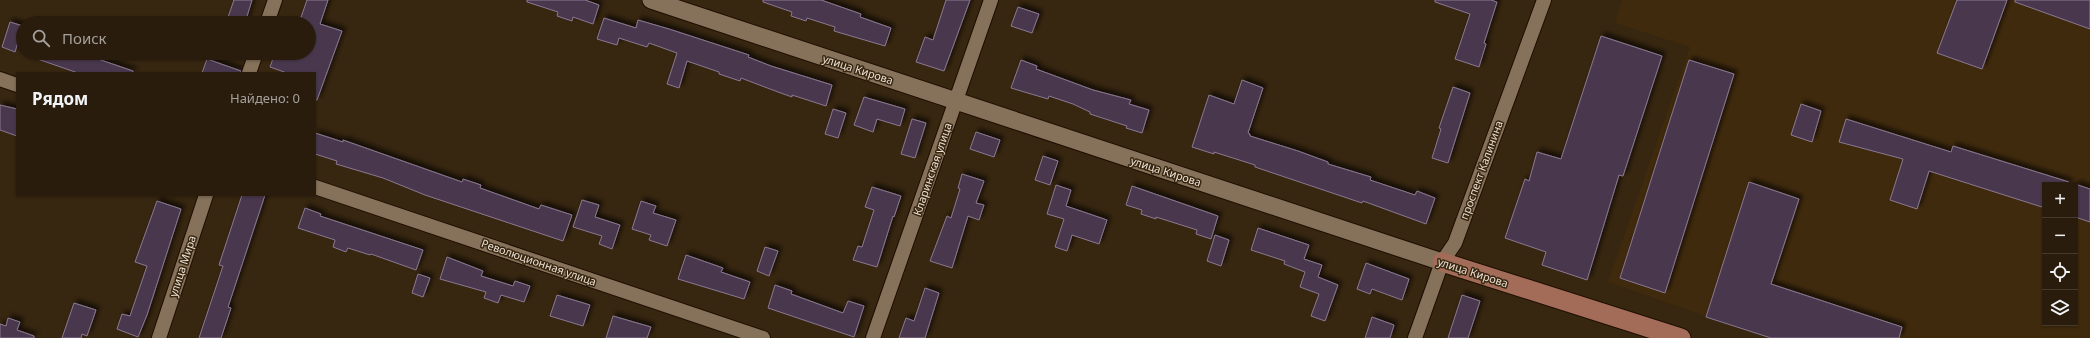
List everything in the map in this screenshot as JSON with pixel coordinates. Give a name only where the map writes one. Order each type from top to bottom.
[{"type":"main road","name":"улица Кирова","points":[[1442,262],[1681,338]]},
{"type":"street","points":[[269,16],[275,0]]},
{"type":"street","name":"улица Кирова","points":[[651,0],[955,102],[1442,262]]},
{"type":"street","name":"Кларинская улица","points":[[873,338],[990,0]]},
{"type":"street","name":"проспект Калинина","points":[[1415,338],[1442,262],[1455,243],[1544,0]]},
{"type":"street","points":[[249,72],[254,60]]},
{"type":"street","points":[[0,79],[16,85]]},
{"type":"street","name":"Революционная улица","points":[[316,187],[763,338]]},
{"type":"street","name":"улица Мира","points":[[159,338],[206,196]]},
{"type":"shaded area","points":[[1622,0],[2090,0],[2090,338],[1769,338],[1608,282],[1690,47],[1615,23]]},
{"type":"building","points":[[234,0],[252,0],[247,16],[228,16]]},
{"type":"building","points":[[307,0],[328,0],[320,24],[342,31],[317,100],[316,72],[284,72],[270,67],[272,60],[316,60],[316,16],[301,16]]},
{"type":"building","points":[[527,0],[585,0],[599,5],[593,24],[573,17],[572,21],[557,16],[558,12],[527,2]]},
{"type":"building","points":[[763,0],[821,0],[861,14],[860,17],[891,28],[885,46],[834,31],[835,27],[807,18],[806,21],[791,16],[792,12],[763,2]]},
{"type":"building","points":[[946,0],[970,0],[944,71],[916,62],[925,37],[933,40]]},
{"type":"building","points":[[1435,0],[1491,0],[1497,2],[1484,43],[1486,44],[1479,67],[1455,59],[1470,14],[1435,2]]},
{"type":"building","points":[[1957,0],[2007,0],[1982,69],[1937,53]]},
{"type":"building","points":[[2015,0],[2090,0],[2090,29],[2015,2]]},
{"type":"building","points":[[1018,7],[1039,14],[1032,33],[1011,26]]},
{"type":"building","points":[[604,18],[636,28],[638,20],[669,29],[749,55],[748,57],[771,66],[832,85],[826,106],[792,95],[792,97],[741,78],[740,81],[687,61],[679,88],[667,84],[677,53],[649,43],[647,47],[619,38],[617,45],[597,39]]},
{"type":"building","points":[[10,22],[16,24],[15,52],[2,47]]},
{"type":"building","points":[[1601,36],[1662,56],[1623,176],[1619,175],[1587,280],[1542,265],[1546,252],[1505,238],[1525,179],[1529,181],[1537,152],[1561,159]]},
{"type":"building","points":[[40,60],[101,60],[133,71],[133,72],[75,72]]},
{"type":"building","points":[[207,60],[241,71],[241,72],[202,72]]},
{"type":"building","points":[[1021,60],[1037,66],[1036,69],[1093,90],[1131,100],[1129,104],[1149,110],[1142,133],[1126,128],[1127,126],[1090,114],[1090,112],[1073,104],[1049,96],[1048,99],[1011,88]]},
{"type":"building","points":[[1689,60],[1734,74],[1665,293],[1620,278]]},
{"type":"building","points":[[1242,80],[1263,88],[1248,133],[1250,136],[1298,151],[1328,162],[1328,164],[1371,177],[1370,180],[1415,195],[1417,191],[1435,198],[1426,224],[1363,201],[1362,203],[1255,167],[1255,165],[1214,152],[1214,154],[1192,147],[1209,95],[1234,104]]},
{"type":"building","points":[[1453,87],[1470,93],[1448,163],[1432,158],[1441,129],[1439,128]]},
{"type":"building","points":[[864,97],[905,109],[900,126],[877,119],[873,132],[854,125]]},
{"type":"building","points":[[1801,104],[1821,111],[1812,142],[1791,135]]},
{"type":"building","points":[[0,105],[16,109],[16,136],[0,130]]},
{"type":"building","points":[[833,109],[846,113],[838,138],[825,134]]},
{"type":"building","points":[[912,119],[926,123],[915,158],[901,154]]},
{"type":"building","points":[[1846,119],[1951,152],[1953,146],[2069,182],[2042,182],[2042,207],[1929,171],[1917,209],[1890,200],[1903,159],[1839,142]]},
{"type":"building","points":[[976,132],[1000,140],[994,157],[970,149]]},
{"type":"building","points":[[316,133],[343,142],[343,140],[462,182],[463,179],[481,185],[480,188],[539,209],[541,205],[572,215],[563,241],[425,195],[383,178],[336,164],[337,161],[316,154]]},
{"type":"building","points":[[1043,156],[1058,161],[1050,185],[1035,180]]},
{"type":"building","points":[[962,174],[984,181],[976,203],[984,205],[979,220],[968,216],[952,268],[930,261],[947,216],[951,218],[960,189],[958,188]]},
{"type":"building","points":[[1749,182],[1799,199],[1771,284],[1902,327],[1899,338],[1771,338],[1706,317]]},
{"type":"building","points":[[1056,185],[1071,190],[1066,206],[1107,220],[1099,244],[1072,235],[1067,251],[1055,247],[1064,219],[1047,214]]},
{"type":"building","points":[[2078,185],[2090,189],[2090,222],[2078,218]]},
{"type":"building","points":[[1132,186],[1218,216],[1211,239],[1196,234],[1197,230],[1156,217],[1156,219],[1141,214],[1142,210],[1126,205]]},
{"type":"building","points":[[872,187],[901,196],[877,267],[853,260],[858,246],[862,247],[874,210],[865,207]]},
{"type":"building","points":[[242,196],[265,196],[228,307],[231,308],[221,338],[199,338],[223,266],[219,265]]},
{"type":"building","points":[[582,200],[599,205],[595,217],[620,225],[612,249],[599,244],[602,236],[573,227]]},
{"type":"building","points":[[157,201],[181,209],[147,315],[138,337],[117,329],[122,314],[130,316],[147,266],[135,262]]},
{"type":"building","points":[[641,201],[656,206],[653,213],[676,220],[667,246],[649,240],[651,235],[632,229]]},
{"type":"building","points":[[305,208],[321,214],[320,216],[423,250],[416,270],[371,254],[370,255],[348,248],[346,252],[333,247],[335,240],[298,228]]},
{"type":"building","points":[[1258,228],[1309,245],[1304,259],[1322,265],[1318,277],[1338,285],[1325,321],[1311,316],[1319,294],[1300,287],[1305,272],[1284,264],[1285,261],[1251,250]]},
{"type":"building","points":[[1215,235],[1229,240],[1221,266],[1207,261]]},
{"type":"building","points":[[765,247],[778,251],[769,276],[757,271]]},
{"type":"building","points":[[686,255],[723,268],[721,272],[750,282],[744,299],[678,279]]},
{"type":"building","points":[[447,257],[483,271],[481,276],[513,286],[515,281],[530,286],[524,302],[501,295],[498,303],[484,298],[486,292],[440,279]]},
{"type":"building","points":[[1366,263],[1409,279],[1402,300],[1372,289],[1370,294],[1357,289]]},
{"type":"building","points":[[418,274],[430,278],[423,297],[412,293]]},
{"type":"building","points":[[775,285],[792,291],[791,294],[843,313],[848,301],[864,306],[854,337],[768,308]]},
{"type":"building","points":[[925,288],[939,293],[925,338],[899,338],[906,318],[914,321]]},
{"type":"building","points":[[557,295],[590,305],[583,326],[550,316]]},
{"type":"building","points":[[1462,295],[1480,301],[1468,338],[1448,338]]},
{"type":"building","points":[[74,303],[96,310],[87,336],[82,334],[81,338],[62,338]]},
{"type":"building","points":[[613,316],[651,327],[647,338],[606,338]]},
{"type":"building","points":[[1372,317],[1394,325],[1390,338],[1365,338]]},
{"type":"building","points":[[8,318],[20,322],[17,330],[34,336],[34,338],[0,338],[0,324],[6,326]]}]
